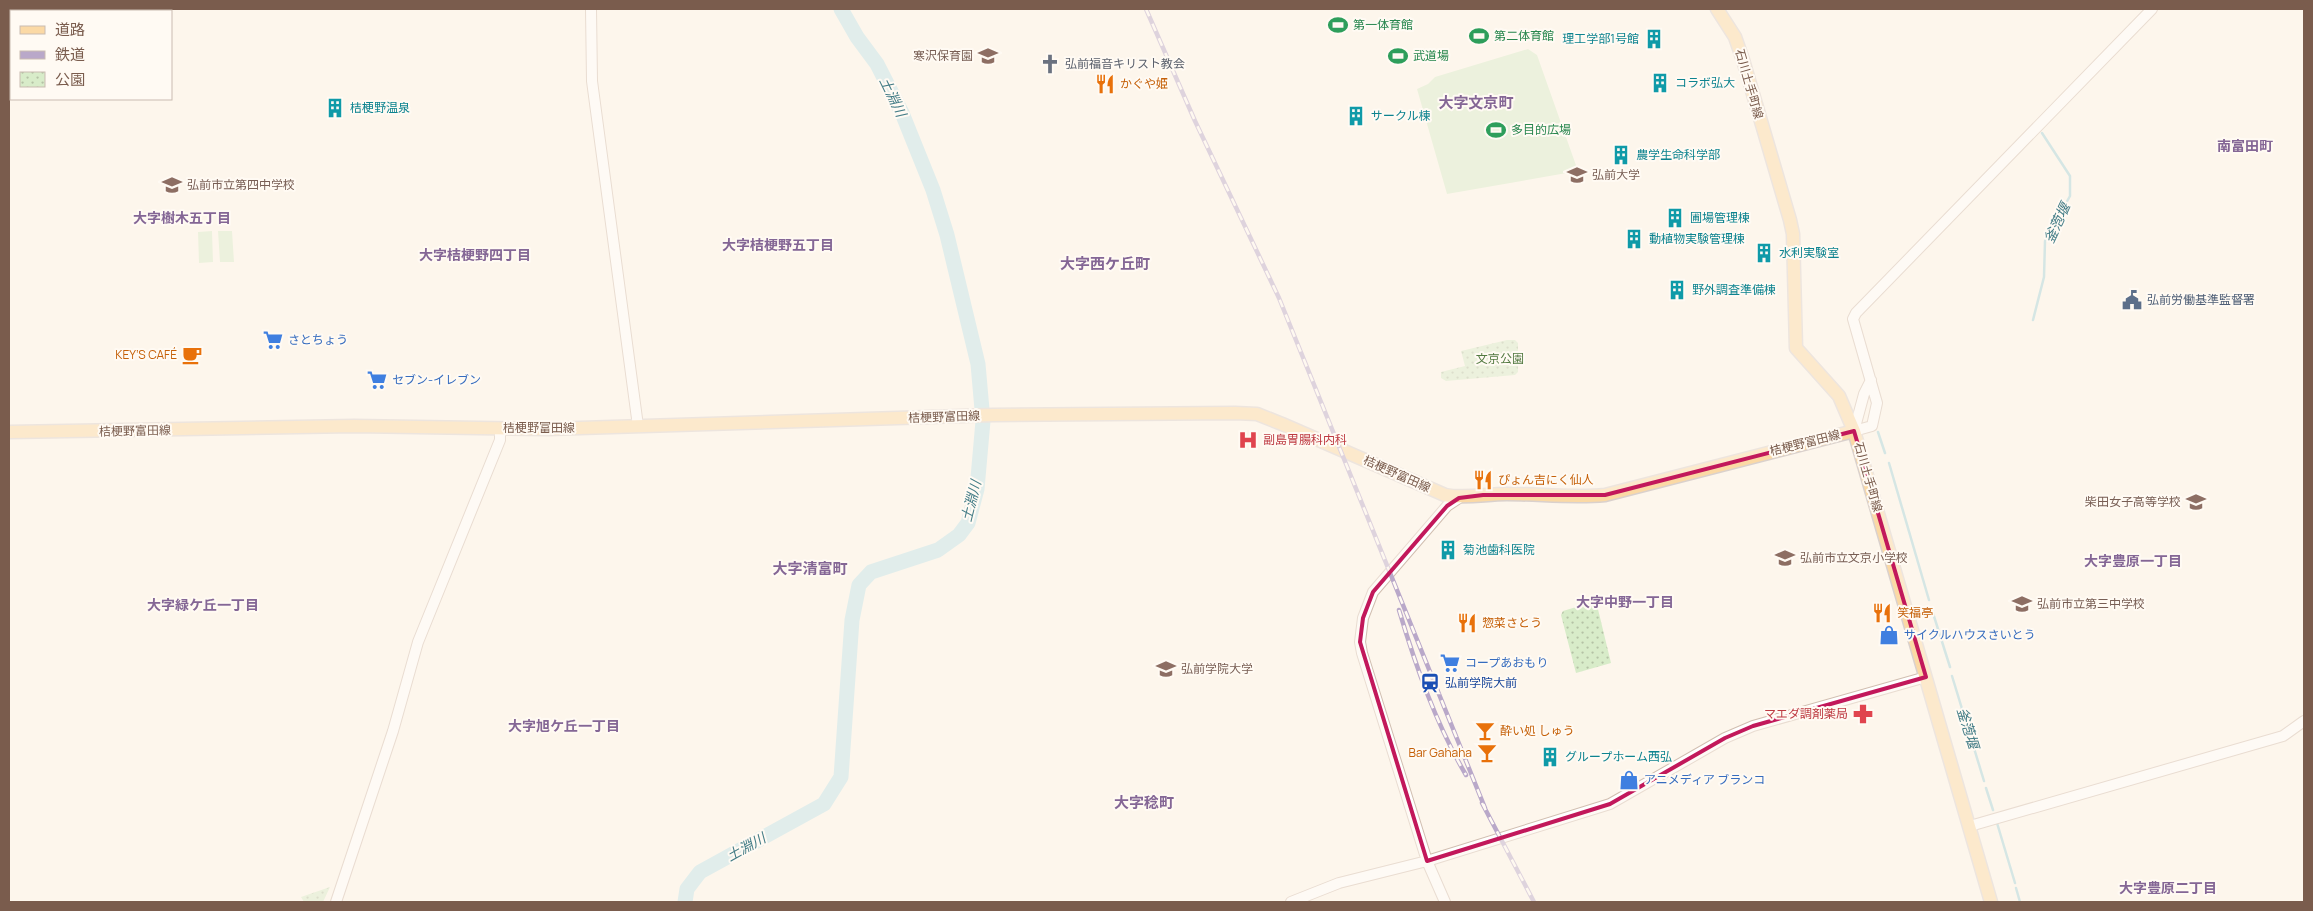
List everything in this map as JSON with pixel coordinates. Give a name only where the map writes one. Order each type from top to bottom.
[{"type":"main road","name":"石川土手町線","points":[[1717,9],[1735,37],[1743,60],[1790,220],[1793,234],[1796,348],[1839,396],[1854,431],[1991,902]]},
{"type":"main road","name":"桔梗野富田線","points":[[9,432],[354,426],[500,428],[638,426],[987,415],[1257,414],[1445,495],[1459,498],[1506,494],[1562,497],[1605,495],[1854,431]]},
{"type":"street","points":[[591,9],[592,81],[638,426]]},
{"type":"street","points":[[1854,431],[1872,426],[1878,403],[1853,319],[1856,313],[2152,9]]},
{"type":"street","points":[[1854,431],[1864,394],[1871,380]]},
{"type":"street","points":[[336,902],[393,731],[418,642],[500,440],[500,428]]},
{"type":"street","points":[[1445,902],[1427,860],[1362,653],[1361,631],[1366,605],[1374,592],[1447,506],[1459,498]]},
{"type":"street","points":[[1291,902],[1340,883],[1427,860],[1610,804],[1725,738],[1753,726],[1926,677]]},
{"type":"street","points":[[1970,826],[2283,736],[2304,722]]},
{"type":"highlighted area","points":[[1854,431],[1926,677],[1753,726],[1725,738],[1610,804],[1427,861],[1360,642],[1363,618],[1373,592],[1447,506],[1459,498],[1483,495],[1605,495]]},
{"type":"green space","name":"多目的広場","points":[[1528,49],[1537,55],[1578,171],[1447,194],[1417,89],[1428,84],[1435,77]]},
{"type":"green space","points":[[212,231],[213,262],[199,263],[198,232]]},
{"type":"green space","points":[[218,231],[232,231],[234,262],[220,262]]},
{"type":"green space","name":"文京公園","points":[[1507,340],[1515,340],[1518,343],[1518,372],[1515,375],[1446,381],[1441,378],[1441,372],[1465,366],[1461,351]]},
{"type":"green space","points":[[1596,601],[1611,663],[1576,673],[1561,615],[1563,611]]},
{"type":"green space","points":[[330,887],[323,902],[304,902],[301,897]]},
{"type":"waterway","name":"土淵川","points":[[685,902],[687,889],[700,872],[824,804],[841,777],[852,620],[859,585],[871,572],[938,550],[959,535],[968,523],[977,489],[983,421],[978,364],[947,235],[933,190],[902,113],[877,64],[857,37],[841,9]]},
{"type":"waterway","name":"釜萢堰","points":[[2033,320],[2044,277],[2045,241],[2070,196],[2070,176],[2042,133]]},
{"type":"waterway","name":"釜萢堰","points":[[1878,432],[1885,453]]},
{"type":"waterway","name":"釜萢堰","points":[[1889,463],[1929,600]]},
{"type":"waterway","name":"釜萢堰","points":[[1932,610],[1950,667]]},
{"type":"waterway","name":"釜萢堰","points":[[1952,676],[1984,781]]},
{"type":"waterway","name":"釜萢堰","points":[[1986,788],[1993,810]]},
{"type":"waterway","name":"釜萢堰","points":[[1997,823],[2015,883]]},
{"type":"waterway","name":"釜萢堰","points":[[2016,888],[2020,902]]},
{"type":"railway","points":[[1146,9],[1195,121],[1279,298],[1485,808]]},
{"type":"railway","points":[[1399,610],[1412,653],[1436,715],[1466,775]]},
{"type":"railway","points":[[1482,803],[1534,902]]},
{"type":"place","name":"第一体育館","points":[[1338,25]]},
{"type":"place","name":"第二体育館","points":[[1479,36]]},
{"type":"place","name":"理工学部1号館","points":[[1654,39]]},
{"type":"place","name":"寒沢保育園","points":[[988,56]]},
{"type":"place","name":"武道場","points":[[1398,56]]},
{"type":"place","name":"弘前福音キリスト教会","points":[[1050,64]]},
{"type":"place","name":"コラボ弘大","points":[[1660,83]]},
{"type":"place","name":"かぐや姫","points":[[1105,84]]},
{"type":"place","name":"桔梗野温泉","points":[[335,108]]},
{"type":"place","name":"サークル棟","points":[[1356,116]]},
{"type":"place","name":"多目的広場","points":[[1496,130]]},
{"type":"place","name":"農学生命科学部","points":[[1621,155]]},
{"type":"place","name":"弘前大学","points":[[1577,175]]},
{"type":"place","name":"弘前市立第四中学校","points":[[172,185]]},
{"type":"place","name":"圃場管理棟","points":[[1675,218]]},
{"type":"place","name":"動植物実験管理棟","points":[[1634,239]]},
{"type":"place","name":"水利実験室","points":[[1764,253]]},
{"type":"place","name":"野外調査準備棟","points":[[1677,290]]},
{"type":"place","name":"弘前労働基準監督署","points":[[2132,300]]},
{"type":"place","name":"さとちょう","points":[[273,340]]},
{"type":"place","name":"KEY’S CAFÉ","points":[[192,355]]},
{"type":"place","name":"セブン-イレブン","points":[[377,380]]},
{"type":"place","name":"副島胃腸科内科","points":[[1248,440]]},
{"type":"place","name":"ぴょん吉にく仙人","points":[[1483,480]]},
{"type":"place","name":"柴田女子高等学校","points":[[2196,502]]},
{"type":"place","name":"菊池歯科医院","points":[[1448,550]]},
{"type":"place","name":"弘前市立文京小学校","points":[[1785,558]]},
{"type":"place","name":"弘前市立第三中学校","points":[[2022,604]]},
{"type":"place","name":"笑福亭","points":[[1882,613]]},
{"type":"place","name":"惣菜さとう","points":[[1467,623]]},
{"type":"place","name":"サイクルハウスさいとう","points":[[1889,635]]},
{"type":"place","name":"コープあおもり","points":[[1450,663]]},
{"type":"place","name":"弘前学院大学","points":[[1166,669]]},
{"type":"place","name":"弘前学院大前","points":[[1430,683]]},
{"type":"place","name":"マエダ調剤薬局","points":[[1863,714]]},
{"type":"place","name":"酔い処 しゅう","points":[[1485,731]]},
{"type":"place","name":"Bar Gahaha","points":[[1487,753]]},
{"type":"place","name":"グループホーム西弘","points":[[1550,757]]},
{"type":"place","name":"アニメディア ブランコ","points":[[1629,780]]},
{"type":"district","name":"大字文京町","points":[[1476,103]]},
{"type":"district","name":"南富田町","points":[[2245,146]]},
{"type":"district","name":"大字樹木五丁目","points":[[182,218]]},
{"type":"district","name":"大字桔梗野五丁目","points":[[778,245]]},
{"type":"district","name":"大字桔梗野四丁目","points":[[475,255]]},
{"type":"district","name":"大字西ケ丘町","points":[[1105,264]]},
{"type":"district","name":"大字豊原一丁目","points":[[2133,561]]},
{"type":"district","name":"大字清富町","points":[[810,569]]},
{"type":"district","name":"大字中野一丁目","points":[[1625,602]]},
{"type":"district","name":"大字緑ケ丘一丁目","points":[[203,605]]},
{"type":"district","name":"大字旭ケ丘一丁目","points":[[564,726]]},
{"type":"district","name":"大字稔町","points":[[1144,803]]},
{"type":"district","name":"大字豊原二丁目","points":[[2168,888]]}]
